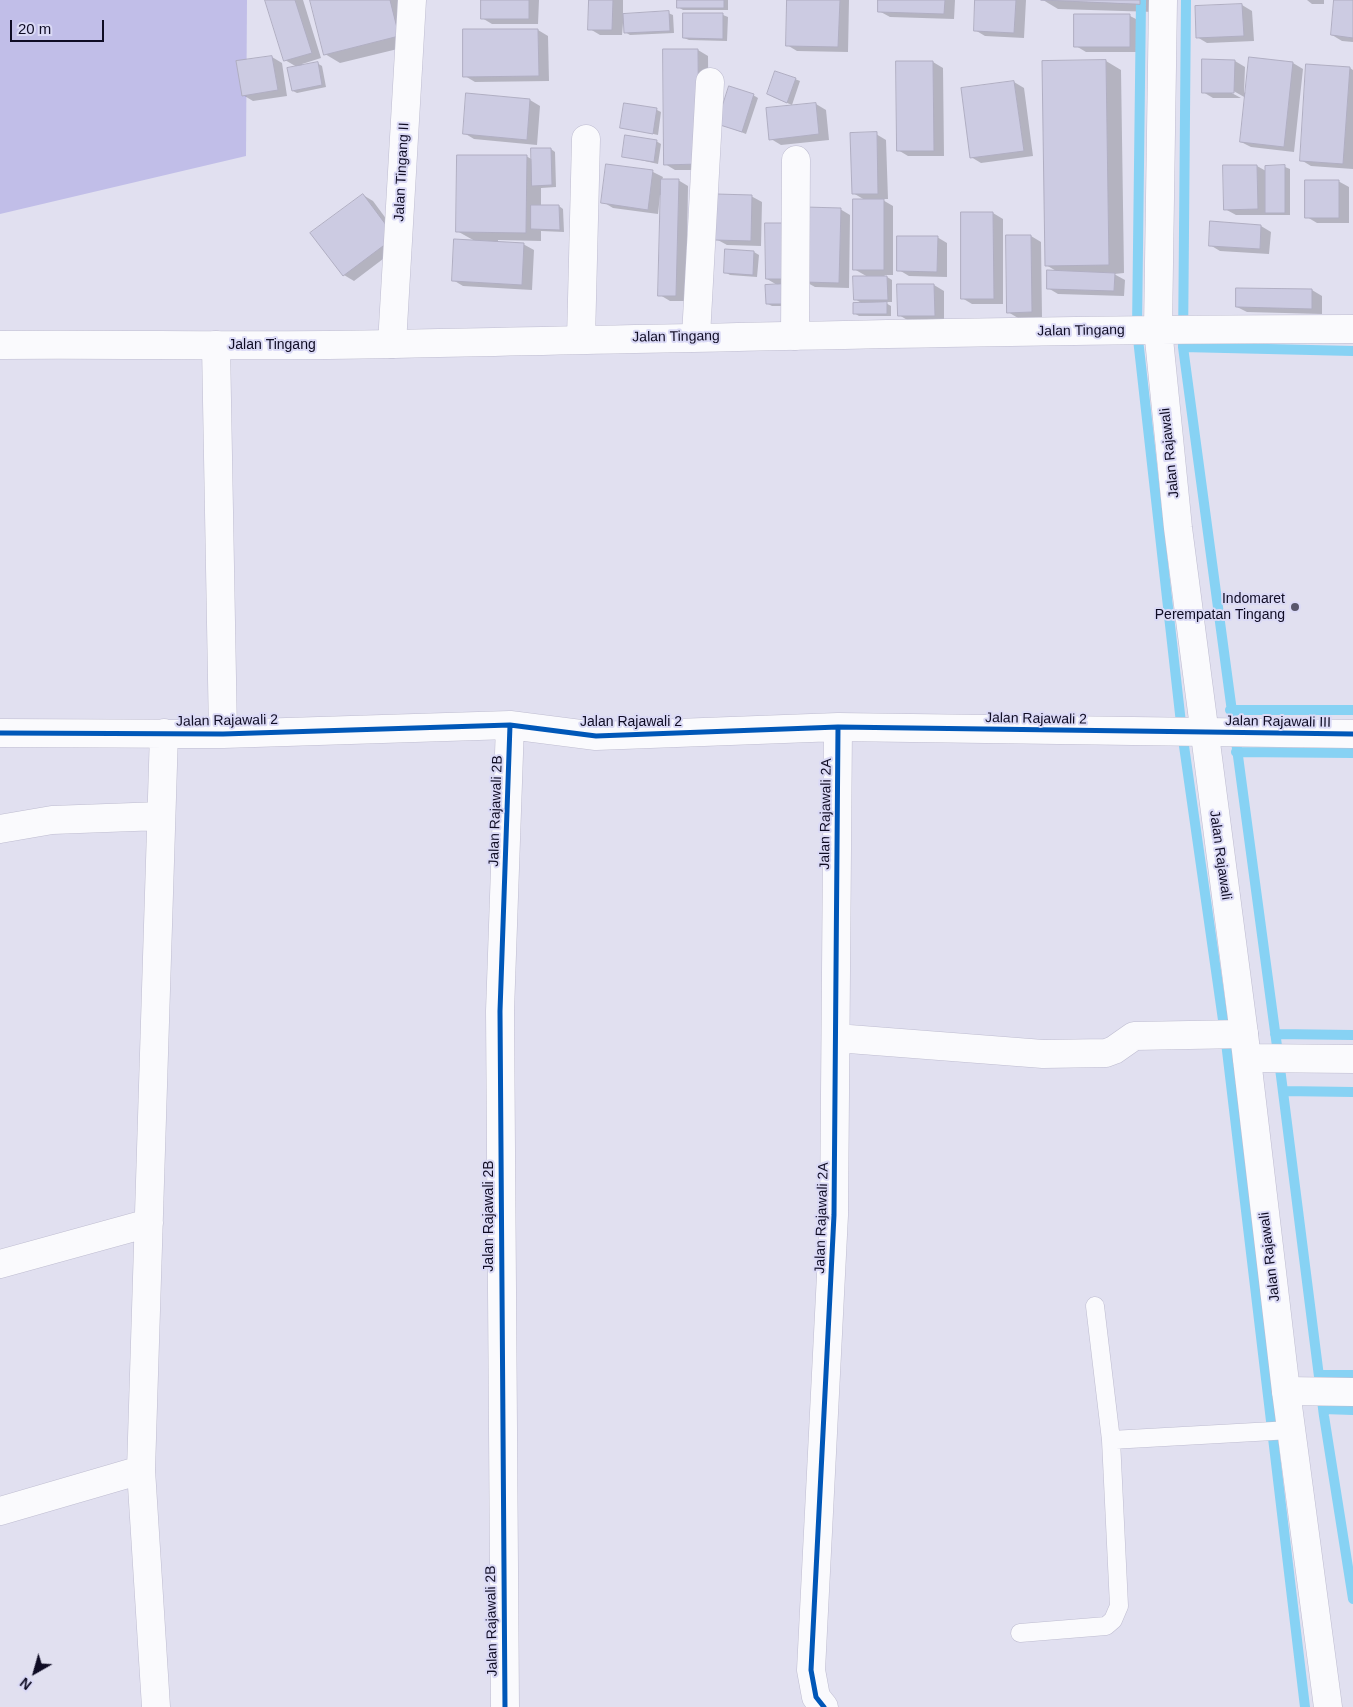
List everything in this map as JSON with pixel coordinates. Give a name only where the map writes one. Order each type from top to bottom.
[{"type":"street","name":"Jalan Tingang II","points":[[392,344],[412,0]]},
{"type":"street","name":"Jalan Rajawali","points":[[1163,0],[1158,329],[1178,528],[1223,732],[1262,1052],[1320,1391],[1291,1430],[1328,1707]]},
{"type":"street","points":[[696,336],[710,82]]},
{"type":"street","points":[[581,339],[586,139]]},
{"type":"street","points":[[795,336],[796,160]]},
{"type":"street","name":"Jalan Tingang","points":[[0,345],[392,344],[696,336],[1158,329],[1353,329]]},
{"type":"street","points":[[216,345],[223,734]]},
{"type":"street","name":"Jalan Rajawali 2","points":[[0,733],[223,734],[510,726],[596,736],[838,726],[1223,732]]},
{"type":"street","name":"Jalan Rajawali 2B","points":[[504,1707],[500,1011],[510,726]]},
{"type":"street","name":"Jalan Rajawali 2A","points":[[824,1707],[816,1697],[811,1670],[834,1215],[838,726]]},
{"type":"street","name":"Jalan Rajawali III","points":[[1223,732],[1353,734]]},
{"type":"street","points":[[156,1707],[141,1470],[164,733]]},
{"type":"street","points":[[0,829],[52,820],[162,816]]},
{"type":"street","points":[[836,1038],[1043,1054],[1074,1054],[1106,1053],[1114,1050],[1134,1036],[1262,1052],[1353,1059]]},
{"type":"street","points":[[0,1264],[149,1223]]},
{"type":"street","points":[[0,1511],[141,1470]]},
{"type":"lane","points":[[1020,1633],[1106,1626],[1114,1620],[1119,1606],[1111,1440],[1095,1306]]},
{"type":"lane","points":[[1111,1440],[1291,1430]]},
{"type":"shaded area","points":[[0,0],[247,0],[246,156],[0,214]]},
{"type":"building","points":[[265,0],[295,0],[312,53],[284,61]]},
{"type":"building","points":[[310,0],[390,0],[399,36],[324,55]]},
{"type":"building","points":[[481,0],[529,0],[529,19],[481,19]]},
{"type":"building","points":[[589,0],[613,0],[612,30],[588,30]]},
{"type":"building","points":[[677,0],[724,0],[724,8],[677,8]]},
{"type":"building","points":[[787,0],[840,0],[838,47],[786,46]]},
{"type":"building","points":[[878,0],[945,0],[944,14],[878,12]]},
{"type":"building","points":[[975,0],[1016,0],[1014,33],[974,31]]},
{"type":"building","points":[[1041,0],[1140,0],[1140,4]]},
{"type":"building","points":[[1334,0],[1353,0],[1353,38],[1331,35]]},
{"type":"building","points":[[1242,4],[1244,36],[1196,38],[1195,6]]},
{"type":"building","points":[[669,11],[670,31],[624,33],[623,14]]},
{"type":"building","points":[[683,13],[723,13],[723,39],[683,38]]},
{"type":"building","points":[[1074,14],[1130,14],[1130,47],[1074,47]]},
{"type":"building","points":[[463,29],[538,29],[539,76],[463,77]]},
{"type":"building","points":[[663,49],[698,49],[699,164],[664,165]]},
{"type":"building","points":[[272,56],[278,90],[242,96],[236,61]]},
{"type":"building","points":[[1249,57],[1293,62],[1284,147],[1240,142]]},
{"type":"building","points":[[1202,59],[1235,60],[1234,93],[1202,93]]},
{"type":"building","points":[[1106,60],[1109,265],[1045,266],[1042,61]]},
{"type":"building","points":[[896,61],[933,61],[934,151],[897,151]]},
{"type":"building","points":[[318,62],[322,85],[292,91],[287,68]]},
{"type":"building","points":[[1306,64],[1350,67],[1343,164],[1300,161]]},
{"type":"building","points":[[775,71],[796,78],[787,103],[767,94]]},
{"type":"building","points":[[1014,81],[1024,151],[970,158],[961,88]]},
{"type":"building","points":[[729,86],[754,94],[742,132],[717,124]]},
{"type":"building","points":[[466,93],[530,99],[527,140],[463,134]]},
{"type":"building","points":[[624,103],[657,108],[653,134],[620,128]]},
{"type":"building","points":[[816,103],[819,134],[769,140],[766,108]]},
{"type":"building","points":[[877,132],[878,194],[852,194],[850,133]]},
{"type":"building","points":[[625,135],[657,140],[654,162],[622,157]]},
{"type":"building","points":[[531,148],[551,148],[552,185],[532,186]]},
{"type":"building","points":[[457,155],[527,155],[526,233],[456,232]]},
{"type":"building","points":[[606,164],[653,170],[648,210],[601,203]]},
{"type":"building","points":[[1223,165],[1257,165],[1258,209],[1224,210]]},
{"type":"building","points":[[1285,165],[1285,213],[1265,213],[1265,166]]},
{"type":"building","points":[[661,179],[679,179],[676,296],[658,296]]},
{"type":"building","points":[[1305,180],[1339,180],[1339,218],[1305,218]]},
{"type":"building","points":[[363,194],[395,237],[343,276],[310,233]]},
{"type":"building","points":[[716,194],[752,195],[751,241],[715,240]]},
{"type":"building","points":[[853,199],[884,199],[884,270],[853,270]]},
{"type":"building","points":[[531,205],[559,205],[560,230],[531,229]]},
{"type":"building","points":[[805,207],[841,208],[839,283],[804,282]]},
{"type":"building","points":[[961,212],[993,212],[994,299],[961,299]]},
{"type":"building","points":[[1210,221],[1261,225],[1260,249],[1209,246]]},
{"type":"building","points":[[765,223],[792,223],[794,279],[766,279]]},
{"type":"building","points":[[1006,235],[1031,235],[1032,312],[1007,313]]},
{"type":"building","points":[[897,236],[938,236],[937,272],[897,271]]},
{"type":"building","points":[[454,239],[524,243],[522,285],[452,281]]},
{"type":"building","points":[[725,249],[754,251],[753,275],[724,273]]},
{"type":"building","points":[[1047,270],[1115,273],[1114,291],[1047,289]]},
{"type":"building","points":[[853,276],[887,276],[888,300],[854,300]]},
{"type":"building","points":[[783,284],[784,304],[766,304],[765,285]]},
{"type":"building","points":[[897,284],[934,284],[935,316],[898,316]]},
{"type":"building","points":[[1236,288],[1312,289],[1312,309],[1236,307]]},
{"type":"building","points":[[887,302],[887,314],[853,314],[853,303]]},
{"type":"waterway","points":[[1141,0],[1137,330],[1182,732],[1225,1034],[1305,1707]]},
{"type":"waterway","points":[[1186,0],[1183,347],[1281,1076],[1324,1416],[1353,1599]]},
{"type":"waterway","points":[[1183,347],[1353,351]]},
{"type":"waterway","points":[[1230,710],[1353,710]]},
{"type":"waterway","points":[[1236,752],[1353,753]]},
{"type":"waterway","points":[[1275,1034],[1353,1035]]},
{"type":"waterway","points":[[1283,1091],[1353,1092]]},
{"type":"waterway","points":[[1319,1375],[1353,1375]]},
{"type":"waterway","points":[[1323,1409],[1353,1410]]},
{"type":"cycle path","points":[[0,733],[223,734],[510,725],[596,736],[838,727],[1353,734]]},
{"type":"cycle path","points":[[505,1707],[500,1011],[510,725]]},
{"type":"cycle path","points":[[824,1707],[816,1697],[811,1670],[834,1215],[838,727]]},
{"type":"place","name":"Indomaret Perempatan Tingang","points":[[1295,607]]}]
